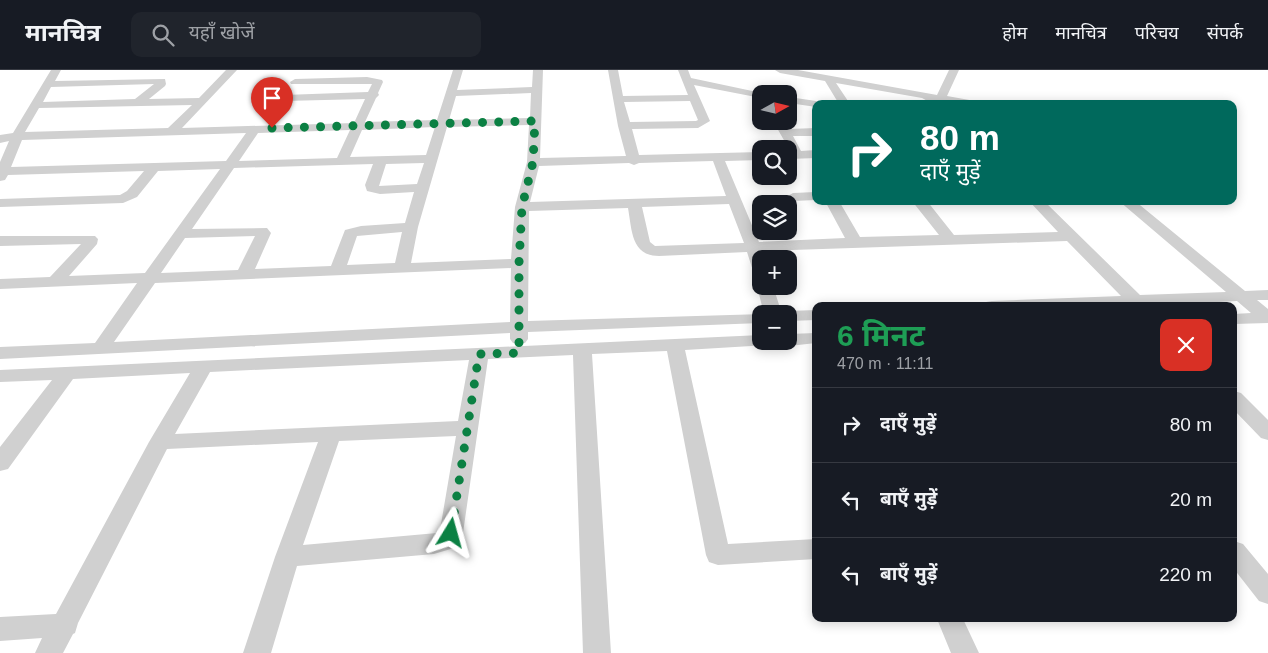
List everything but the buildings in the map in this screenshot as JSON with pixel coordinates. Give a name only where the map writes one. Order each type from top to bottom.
[{"type":"street","points":[[56,70],[18,136],[2,174],[231,164],[432,159]]},
{"type":"street","points":[[172,132],[232,70]]},
{"type":"street","points":[[304,70],[282,101],[374,95]]},
{"type":"street","points":[[402,267],[411,227],[458,70]]},
{"type":"street","points":[[519,353],[519,263],[522,207],[533,162],[538,70]]},
{"type":"street","points":[[614,70],[618,99],[634,161]]},
{"type":"street","points":[[780,70],[938,100],[954,70]]},
{"type":"street","points":[[624,126],[702,122],[704,119],[685,75]]},
{"type":"street","points":[[685,75],[752,93]]},
{"type":"street","points":[[828,78],[842,100]]},
{"type":"street","points":[[295,82],[375,80],[378,82],[374,95],[342,161]]},
{"type":"street","points":[[49,84],[161,81],[161,84],[138,102]]},
{"type":"street","points":[[85,104],[114,82]]},
{"type":"street","points":[[451,93],[537,90]]},
{"type":"street","points":[[618,99],[695,98]]},
{"type":"street","points":[[36,105],[202,101]]},
{"type":"street","points":[[798,101],[812,103]]},
{"type":"street","points":[[0,139],[18,136],[535,121]]},
{"type":"street","points":[[100,348],[255,129]]},
{"type":"street","points":[[784,130],[788,140]]},
{"type":"street","points":[[785,133],[812,132]]},
{"type":"street","points":[[797,155],[812,154]]},
{"type":"street","points":[[533,162],[634,161],[752,156]]},
{"type":"street","points":[[718,158],[754,250]]},
{"type":"street","points":[[381,160],[372,188],[380,190],[423,188]]},
{"type":"street","points":[[0,203],[123,199],[132,194],[154,167]]},
{"type":"street","points":[[797,197],[812,196]]},
{"type":"street","points":[[522,207],[735,200]]},
{"type":"street","points":[[634,203],[643,244],[651,250],[1070,236]]},
{"type":"street","points":[[834,205],[855,242]]},
{"type":"street","points":[[922,205],[950,239]]},
{"type":"street","points":[[1040,205],[1138,302]]},
{"type":"street","points":[[1131,205],[1268,318]]},
{"type":"street","points":[[337,270],[350,233],[361,230],[411,227]]},
{"type":"street","points":[[180,234],[262,231],[264,233],[244,274]]},
{"type":"street","points":[[0,241],[90,239],[89,244],[54,283]]},
{"type":"street","points":[[0,284],[519,263]]},
{"type":"street","points":[[1153,302],[1268,295]]},
{"type":"street","points":[[797,316],[812,315]]},
{"type":"street","points":[[0,353],[519,327],[752,318]]},
{"type":"street","points":[[1237,319],[1268,318]]},
{"type":"street","points":[[797,339],[812,338]]},
{"type":"street","points":[[0,376],[752,341]]},
{"type":"street","points":[[675,345],[718,554],[812,549]]},
{"type":"street","points":[[582,349],[598,653]]},
{"type":"street","points":[[287,556],[434,544],[445,541],[451,533],[479,354]]},
{"type":"street","points":[[50,653],[160,442],[204,366]]},
{"type":"street","points":[[0,463],[68,374]]},
{"type":"street","points":[[1237,401],[1268,433]]},
{"type":"street","points":[[160,442],[466,428]]},
{"type":"street","points":[[257,653],[287,556],[331,435]]},
{"type":"street","points":[[1237,555],[1268,593]]},
{"type":"street","points":[[951,622],[965,653]]},
{"type":"street","points":[[0,629],[66,625]]},
{"type":"route","points":[[272,128],[535,121],[533,162],[522,207],[519,263],[519,353],[479,354],[451,533]]}]
